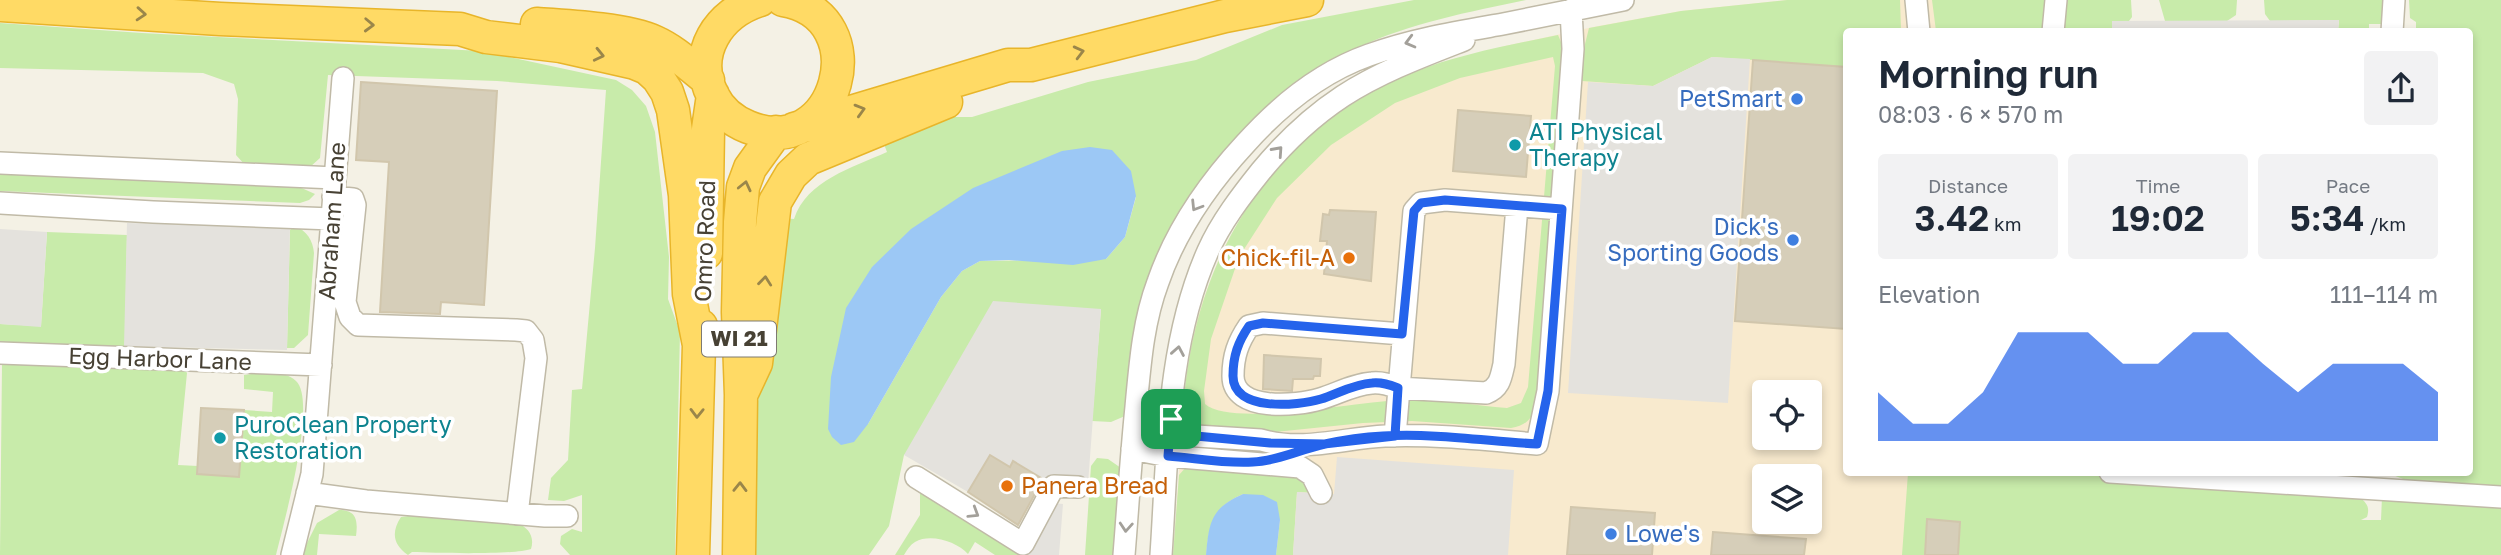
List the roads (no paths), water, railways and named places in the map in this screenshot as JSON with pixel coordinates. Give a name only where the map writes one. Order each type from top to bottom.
[{"type":"highway","points":[[783,0],[817,9]]},
{"type":"highway","points":[[741,395],[756,363],[775,202],[791,176],[808,159],[1031,65],[1225,16],[1307,0]]},
{"type":"highway","name":"Omro Road","points":[[693,555],[699,345],[705,297],[710,88],[706,64],[709,46],[717,29],[729,15],[750,2]]},
{"type":"highway","points":[[0,5],[220,19],[460,29],[486,37],[560,46],[647,68],[667,92],[673,110],[685,195],[689,294],[699,345]]},
{"type":"highway","name":"Omro Road","points":[[739,555],[741,395],[738,312],[743,187],[750,168],[785,131],[811,120],[825,107],[837,81],[838,52],[832,34],[817,9]]},
{"type":"highway","points":[[460,29],[488,21],[569,26],[653,41],[668,49],[710,88],[724,111],[739,123],[757,131],[785,131],[1008,65],[1031,65]]},
{"type":"street","points":[[1124,555],[1142,341],[1157,283],[1167,258],[1198,202],[1224,166],[1256,131],[1290,100],[1319,80],[1366,56],[1418,40],[1623,0]]},
{"type":"street","points":[[1916,0],[1919,28]]},
{"type":"street","points":[[2053,28],[2056,0]]},
{"type":"street","points":[[2392,28],[2394,0]]},
{"type":"street","points":[[1170,426],[1191,444],[1245,450],[1270,443],[1324,444],[1395,436],[1537,444],[1548,391],[1573,49],[1571,10]]},
{"type":"street","points":[[1161,555],[1177,351],[1194,287],[1209,249],[1226,218],[1293,135],[1345,95],[1388,71],[1501,24]]},
{"type":"street","name":"Abraham Lane","points":[[292,555],[312,474],[343,78]]},
{"type":"street","points":[[0,163],[334,188],[353,199],[355,205],[345,302],[349,317],[358,325],[516,330],[526,331],[533,340],[536,358],[517,514]]},
{"type":"street","points":[[1395,436],[1414,211],[1421,203],[1445,200],[1562,209]]},
{"type":"street","points":[[0,203],[332,219]]},
{"type":"street","points":[[1402,334],[1263,323],[1249,326],[1234,353],[1233,380],[1242,396],[1251,402],[1300,403],[1320,400],[1370,383],[1385,383],[1398,388],[1486,393],[1493,390],[1499,384],[1504,364],[1517,206]]},
{"type":"street","name":"Egg Harbor Lane","points":[[0,353],[321,365]]},
{"type":"street","points":[[1133,439],[1170,426]]},
{"type":"street","points":[[1133,439],[1168,456],[1300,467],[1312,475],[1321,493],[1324,444]]},
{"type":"street","points":[[1253,462],[1288,456],[1324,444]]},
{"type":"street","points":[[2226,476],[2371,481],[2501,497]]},
{"type":"street","points":[[916,477],[1023,544],[1054,486],[1077,487]]},
{"type":"street","points":[[307,493],[366,501],[567,516]]},
{"type":"water","points":[[1090,147],[1112,150],[1131,171],[1136,196],[1125,237],[1106,259],[1073,265],[1009,260],[980,261],[962,271],[941,297],[868,424],[854,442],[841,445],[828,429],[831,377],[846,308],[872,267],[911,229],[973,188],[1062,151]]},
{"type":"water","points":[[1243,494],[1263,495],[1277,502],[1280,520],[1276,555],[1206,555],[1214,517],[1224,505]]},
{"type":"place","name":"PetSmart","points":[[1797,99]]},
{"type":"place","name":"ATI Physical Therapy","points":[[1515,145]]},
{"type":"place","name":"Dick's Sporting Goods","points":[[1793,240]]},
{"type":"place","name":"Chick-fil-A","points":[[1349,258]]},
{"type":"place","name":"PuroClean Property Restoration","points":[[220,438]]},
{"type":"place","name":"Panera Bread","points":[[1007,486]]},
{"type":"place","name":"Lowe's","points":[[1611,534]]}]
